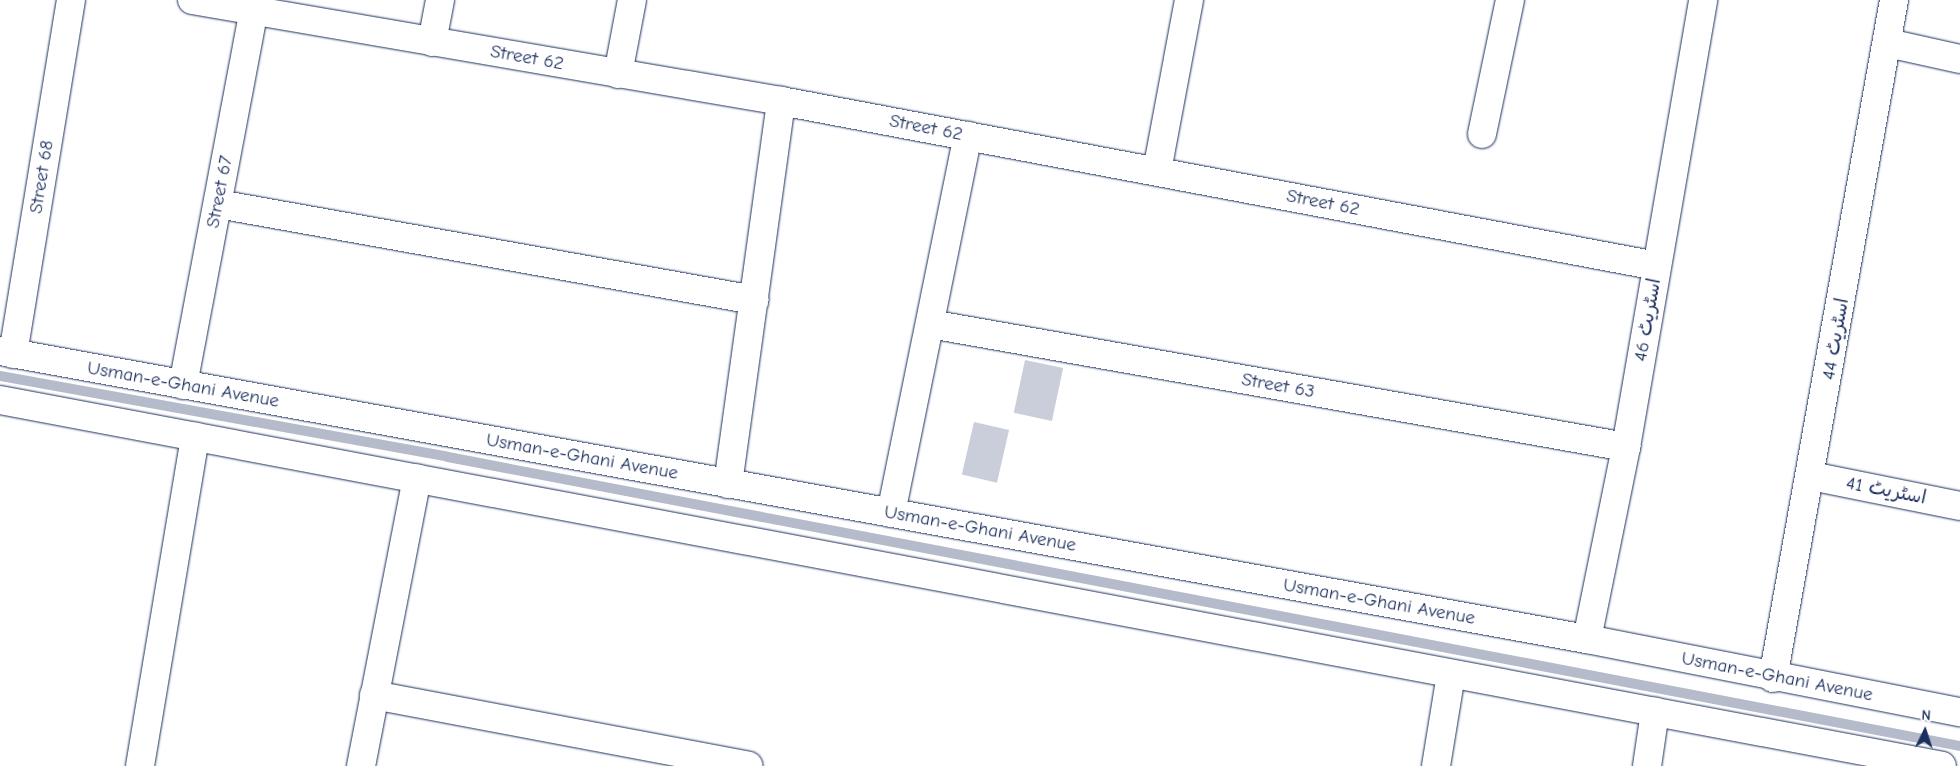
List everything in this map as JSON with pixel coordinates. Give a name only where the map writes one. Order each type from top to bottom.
[{"type":"street","name":"Street 68","points":[[6,352],[71,0]]},
{"type":"street","name":"Street 62","points":[[192,0],[255,6],[432,42],[781,101],[1657,266]]},
{"type":"street","points":[[432,42],[440,0]]},
{"type":"street","points":[[618,74],[632,0]]},
{"type":"street","points":[[1156,171],[1189,0]]},
{"type":"street","points":[[1482,134],[1510,0]]},
{"type":"street","name":"اسٹریٹ 46","points":[[1587,639],[1626,447],[1703,0]]},
{"type":"street","name":"اسٹریٹ 44","points":[[1773,678],[1811,476],[1894,0]]},
{"type":"street","name":"Street 67","points":[[183,385],[255,6]]},
{"type":"street","points":[[1888,43],[1960,59]]},
{"type":"street","points":[[728,484],[781,101]]},
{"type":"street","points":[[891,513],[968,136]]},
{"type":"street","points":[[218,204],[754,300]]},
{"type":"street","name":"Street 63","points":[[930,324],[1626,447]]},
{"type":"street","name":"Usman-e-Ghani Avenue","points":[[6,352],[1587,639],[1773,678],[1960,712]]},
{"type":"street","points":[[0,400],[1942,766]]},
{"type":"street","points":[[140,766],[195,437]]},
{"type":"street","name":"اسٹریٹ 41","points":[[1811,476],[1960,506]]},
{"type":"street","points":[[361,766],[417,478]]},
{"type":"street","points":[[1436,766],[1451,674]]},
{"type":"street","points":[[374,695],[748,766]]},
{"type":"street","points":[[1647,766],[1655,712]]},
{"type":"building","points":[[1025,360],[1063,368],[1052,421],[1014,413]]},
{"type":"building","points":[[974,422],[1009,430],[997,483],[962,475]]},
{"type":"waterway","points":[[0,376],[448,457],[1960,746]]}]
